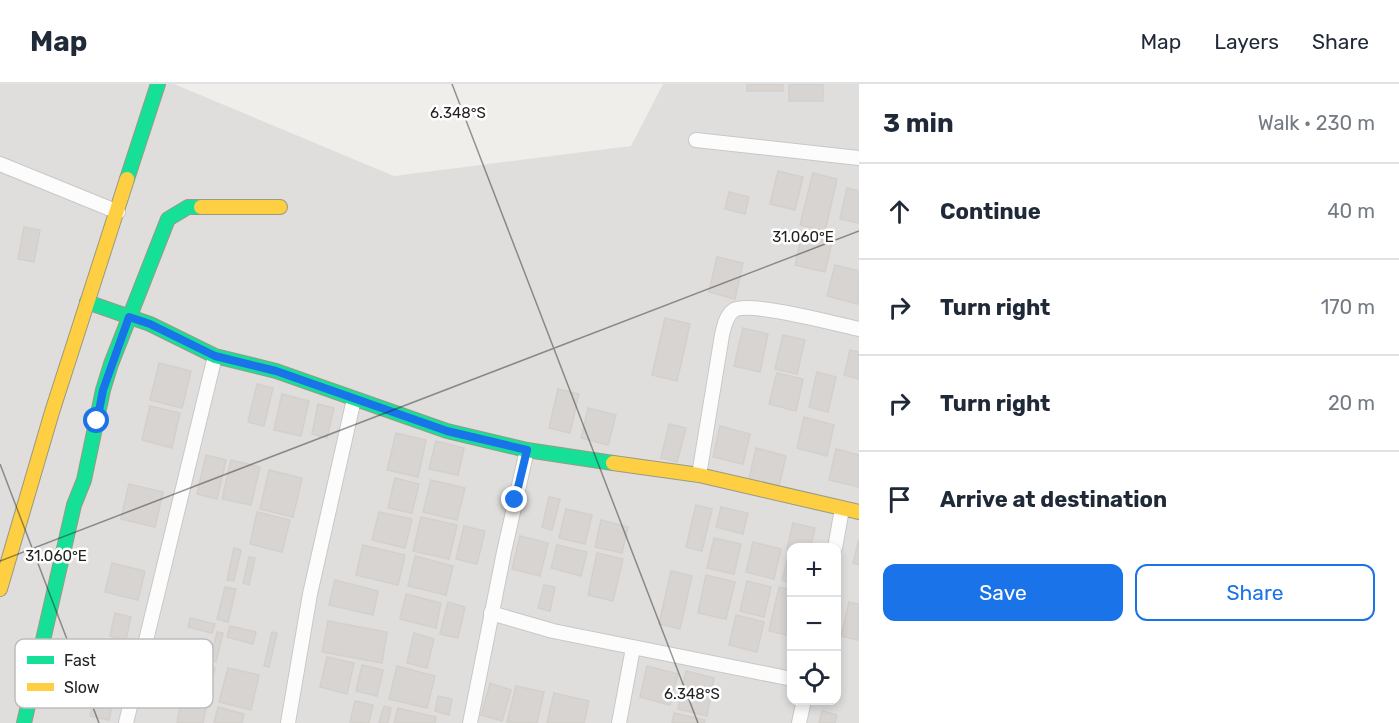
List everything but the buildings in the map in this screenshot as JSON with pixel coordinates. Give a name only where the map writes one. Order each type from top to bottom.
[{"type":"main road","points":[[0,590],[52,412],[158,84]]},
{"type":"main road","points":[[43,639],[74,505],[90,457],[103,390],[168,219],[188,207],[280,207]]},
{"type":"main road","points":[[87,302],[150,324],[215,356],[276,371],[447,431],[527,450],[699,475],[859,512]]},
{"type":"main road","points":[[24,723],[27,708]]},
{"type":"street","points":[[696,140],[859,158]]},
{"type":"street","points":[[0,164],[118,212]]},
{"type":"street","points":[[699,475],[722,335],[727,317],[732,311],[742,308],[765,309],[859,329]]},
{"type":"street","points":[[146,639],[215,356]]},
{"type":"street","points":[[288,723],[310,594],[354,399]]},
{"type":"street","points":[[470,723],[491,613],[527,450]]},
{"type":"street","points":[[836,543],[842,509]]},
{"type":"street","points":[[491,613],[553,631],[787,678]]},
{"type":"street","points":[[619,723],[633,648]]},
{"type":"street","points":[[799,723],[803,705]]},
{"type":"street","points":[[126,723],[130,708]]},
{"type":"shaded area","points":[[0,84],[174,84],[394,176],[631,146],[663,84],[859,84],[859,723],[0,723]]},
{"type":"traffic: fast","points":[[127,179],[158,84]]},
{"type":"traffic: fast","points":[[43,639],[74,505],[84,480],[103,390],[111,364],[168,219],[188,207],[201,207]]},
{"type":"traffic: fast","points":[[87,302],[150,324],[215,356],[276,371],[447,431],[527,450],[613,463]]},
{"type":"traffic: fast","points":[[24,723],[27,708]]},
{"type":"traffic: slow","points":[[0,589],[52,412],[127,179]]},
{"type":"traffic: slow","points":[[201,207],[280,207]]},
{"type":"traffic: slow","points":[[613,463],[699,475],[859,512]]},
{"type":"route","points":[[97,421],[103,390],[129,317],[150,324],[215,356],[276,371],[447,431],[527,450],[515,500]]}]
